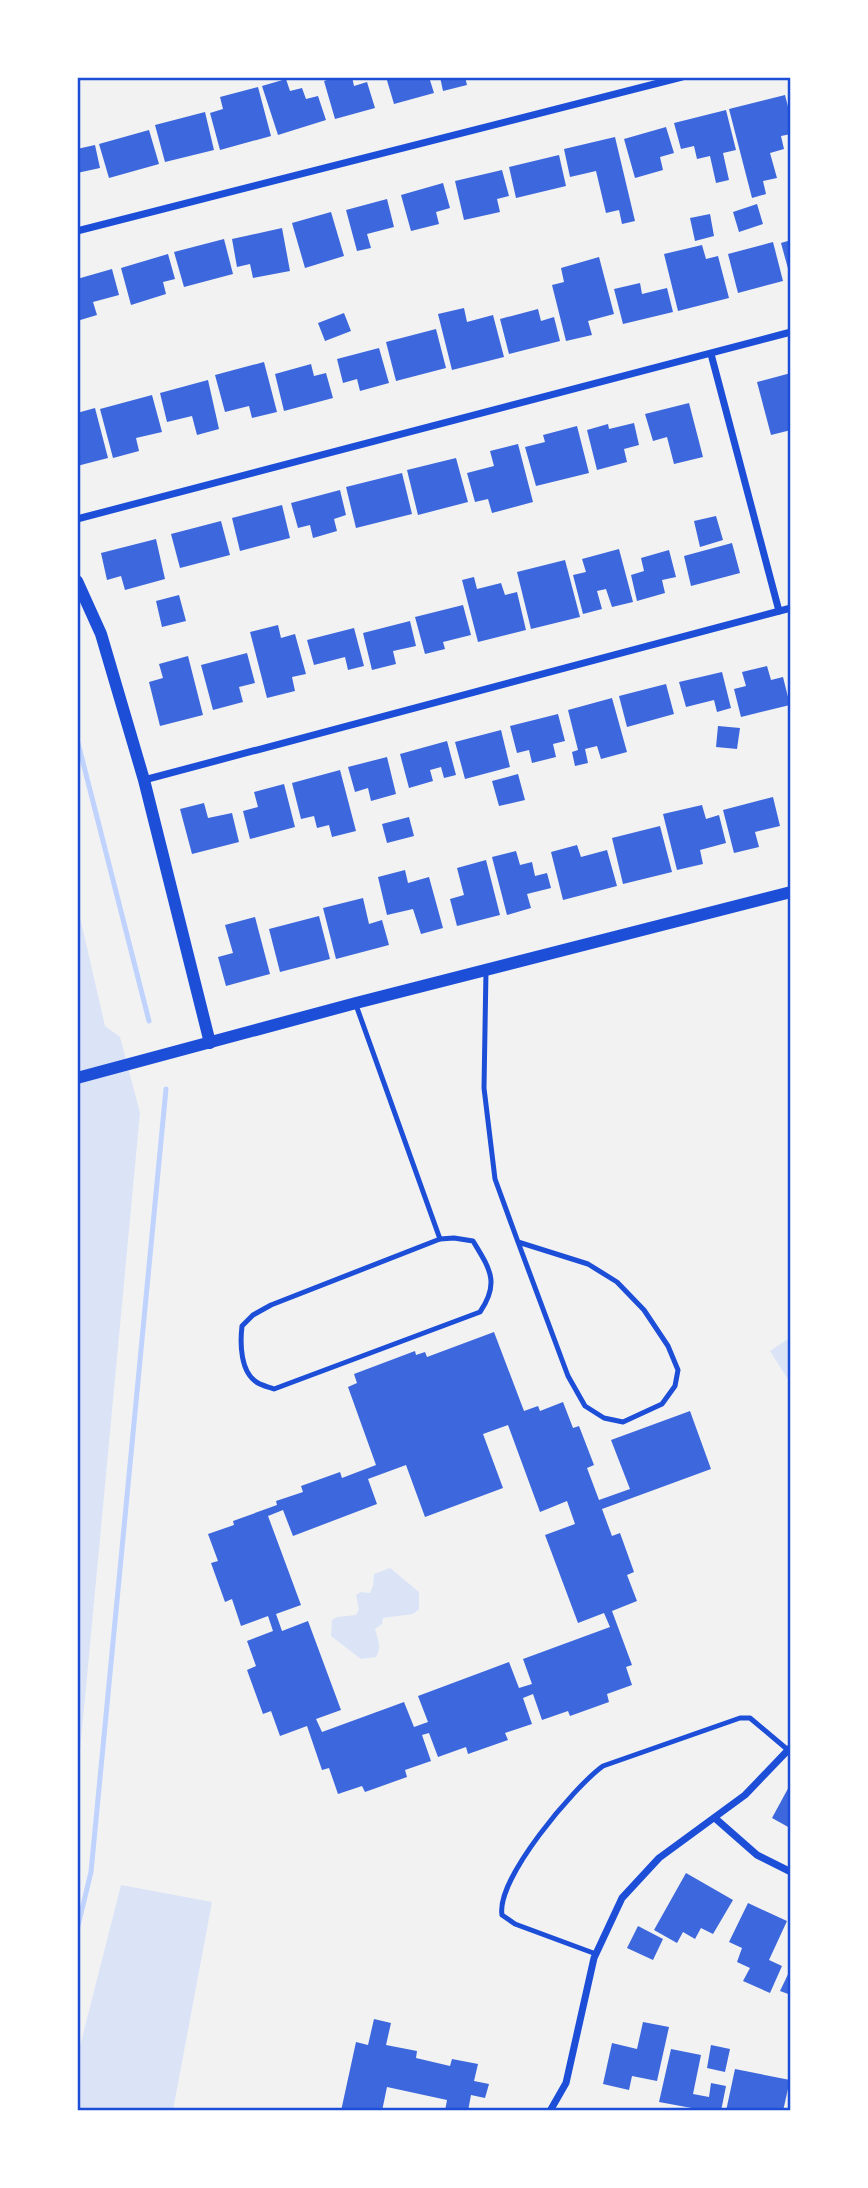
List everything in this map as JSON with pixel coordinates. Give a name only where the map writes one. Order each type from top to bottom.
[{"type":"street","points":[[77,231],[682,77]]},
{"type":"street","points":[[77,519],[791,332]]},
{"type":"street","points":[[711,354],[779,611]]},
{"type":"street","points":[[77,581],[101,635],[144,780],[210,1043]]},
{"type":"street","points":[[144,780],[791,608]]},
{"type":"street","points":[[77,1078],[356,1003],[791,892]]},
{"type":"street","points":[[550,2111],[566,2082],[596,1954],[622,1898],[659,1858],[745,1796],[790,1749]]},
{"type":"street","points":[[716,1819],[757,1855],[791,1872]]},
{"type":"lane","points":[[486,970],[484,1088],[486,1124],[495,1179],[518,1242],[568,1376],[585,1406],[604,1418],[623,1422],[662,1405],[675,1386],[678,1370],[668,1346],[644,1310],[617,1282],[588,1264],[518,1242]]},
{"type":"lane","points":[[356,1003],[440,1239]]},
{"type":"lane","points":[[440,1239],[473,1241],[489,1268],[492,1295],[480,1312],[274,1389],[256,1382],[244,1363],[240,1343],[242,1325],[253,1315],[271,1305],[440,1239]]},
{"type":"lane","points":[[596,1954],[516,1924],[502,1915],[500,1906],[524,1854],[589,1776],[603,1766],[740,1718],[750,1718],[790,1749]]},
{"type":"shaded area","points":[[77,904],[105,1026],[120,1037],[140,1113],[77,1783]]},
{"type":"shaded area","points":[[791,1337],[791,1384],[770,1351]]},
{"type":"shaded area","points":[[390,1568],[419,1592],[419,1609],[413,1614],[383,1618],[382,1624],[375,1629],[378,1654],[376,1657],[361,1659],[331,1636],[332,1620],[356,1615],[359,1609],[356,1595],[361,1592],[370,1593],[374,1574]]},
{"type":"shaded area","points":[[121,1885],[212,1902],[173,2110],[176,2111],[77,2111],[77,2058]]},
{"type":"building","points":[[336,77],[352,77],[354,86],[367,82],[375,108],[335,119],[324,81]]},
{"type":"building","points":[[386,77],[429,77],[434,93],[394,104]]},
{"type":"building","points":[[440,77],[465,77],[467,85],[443,91]]},
{"type":"building","points":[[286,79],[290,91],[302,88],[306,99],[318,96],[326,120],[278,135],[262,86]]},
{"type":"building","points":[[258,87],[271,136],[220,150],[210,113],[223,109],[220,97]]},
{"type":"building","points":[[785,95],[791,118],[791,134],[781,136],[784,149],[770,153],[777,178],[763,181],[766,194],[752,198],[729,109]]},
{"type":"building","points":[[726,110],[736,150],[723,153],[729,180],[716,183],[710,156],[697,159],[694,146],[681,149],[674,123]]},
{"type":"building","points":[[205,112],[214,150],[165,162],[155,125]]},
{"type":"building","points":[[666,127],[674,153],[660,157],[663,170],[635,178],[624,139]]},
{"type":"building","points":[[149,130],[159,164],[109,178],[99,144]]},
{"type":"building","points":[[615,137],[635,221],[622,224],[619,210],[606,213],[596,171],[570,177],[564,149]]},
{"type":"building","points":[[95,145],[100,168],[77,173],[77,149]]},
{"type":"building","points":[[559,155],[566,186],[516,198],[509,167]]},
{"type":"building","points":[[502,170],[509,196],[497,199],[500,212],[464,220],[455,181]]},
{"type":"building","points":[[443,183],[450,208],[436,212],[439,224],[411,231],[401,195]]},
{"type":"building","points":[[387,199],[394,227],[367,234],[371,248],[357,251],[346,210]]},
{"type":"building","points":[[757,204],[763,224],[739,232],[733,212]]},
{"type":"building","points":[[331,212],[344,256],[305,268],[292,223]]},
{"type":"building","points":[[710,214],[714,236],[695,241],[690,218]]},
{"type":"building","points":[[282,228],[290,271],[253,278],[250,264],[237,267],[232,239]]},
{"type":"building","points":[[224,239],[233,274],[184,287],[174,252]]},
{"type":"building","points":[[791,240],[791,276],[790,276],[781,243]]},
{"type":"building","points":[[773,242],[783,281],[738,293],[728,254]]},
{"type":"building","points":[[702,245],[706,259],[718,256],[729,298],[678,311],[664,254]]},
{"type":"building","points":[[168,254],[175,279],[163,282],[166,294],[131,305],[121,268]]},
{"type":"building","points":[[599,257],[614,314],[588,321],[592,335],[566,341],[552,285],[564,282],[561,268]]},
{"type":"building","points":[[112,269],[119,295],[93,302],[97,315],[77,321],[77,279]]},
{"type":"building","points":[[640,283],[642,294],[667,288],[673,312],[623,324],[614,289]]},
{"type":"building","points":[[464,308],[467,322],[493,315],[504,357],[452,370],[438,314]]},
{"type":"building","points":[[538,309],[541,321],[554,317],[560,341],[509,354],[500,319]]},
{"type":"building","points":[[344,313],[351,331],[325,341],[318,323]]},
{"type":"building","points":[[436,329],[446,368],[396,381],[386,342]]},
{"type":"building","points":[[379,348],[389,383],[360,391],[357,379],[343,383],[337,359]]},
{"type":"building","points":[[264,362],[277,412],[252,418],[249,406],[225,412],[215,375]]},
{"type":"building","points":[[311,364],[314,376],[326,373],[333,398],[284,411],[275,374]]},
{"type":"building","points":[[791,373],[791,430],[771,435],[757,382]]},
{"type":"building","points":[[208,380],[219,429],[197,435],[192,416],[167,422],[160,393]]},
{"type":"building","points":[[152,395],[162,432],[136,438],[139,451],[113,458],[100,409]]},
{"type":"building","points":[[689,403],[703,457],[674,464],[667,437],[653,441],[645,414]]},
{"type":"building","points":[[95,408],[108,458],[77,466],[77,413]]},
{"type":"building","points":[[634,423],[639,445],[624,449],[627,462],[597,470],[587,430],[608,424],[609,429]]},
{"type":"building","points":[[577,426],[589,473],[536,486],[525,447],[545,442],[543,435]]},
{"type":"building","points":[[518,444],[533,502],[492,513],[488,499],[475,502],[467,473],[494,466],[490,451]]},
{"type":"building","points":[[456,458],[468,502],[418,515],[407,470]]},
{"type":"building","points":[[402,473],[412,514],[356,528],[346,487]]},
{"type":"building","points":[[340,490],[346,515],[334,519],[337,531],[313,538],[310,525],[298,528],[291,503]]},
{"type":"building","points":[[282,505],[290,538],[240,551],[232,518]]},
{"type":"building","points":[[716,516],[723,540],[700,547],[694,521]]},
{"type":"building","points":[[221,521],[230,555],[180,568],[171,534]]},
{"type":"building","points":[[156,539],[165,579],[125,590],[121,576],[107,580],[101,553]]},
{"type":"building","points":[[732,543],[740,573],[691,586],[684,556]]},
{"type":"building","points":[[619,549],[633,602],[612,607],[606,589],[597,591],[602,609],[583,614],[573,575],[586,572],[582,559]]},
{"type":"building","points":[[669,550],[676,577],[662,580],[665,593],[637,601],[631,575],[644,571],[641,558]]},
{"type":"building","points":[[565,560],[580,617],[531,629],[517,572]]},
{"type":"building","points":[[474,577],[477,589],[501,583],[505,595],[517,592],[526,630],[478,642],[462,580]]},
{"type":"building","points":[[179,595],[186,621],[162,627],[156,601]]},
{"type":"building","points":[[463,605],[471,635],[443,642],[445,649],[425,654],[415,617]]},
{"type":"building","points":[[410,621],[416,646],[393,651],[396,664],[372,670],[363,633]]},
{"type":"building","points":[[278,625],[281,638],[295,634],[306,674],[292,677],[295,691],[267,698],[250,632]]},
{"type":"building","points":[[354,628],[364,666],[348,670],[345,657],[314,665],[307,640]]},
{"type":"building","points":[[247,653],[255,683],[239,687],[243,702],[213,710],[201,665]]},
{"type":"building","points":[[188,656],[203,715],[160,726],[149,682],[163,678],[159,664]]},
{"type":"building","points":[[767,666],[771,680],[783,677],[790,705],[741,717],[734,689],[746,686],[742,672]]},
{"type":"building","points":[[722,672],[731,708],[717,712],[714,700],[686,707],[679,682]]},
{"type":"building","points":[[666,684],[674,714],[627,727],[619,696]]},
{"type":"building","points":[[612,698],[627,752],[601,759],[597,746],[585,749],[588,763],[575,766],[572,752],[578,750],[568,710]]},
{"type":"building","points":[[558,714],[565,741],[553,744],[556,757],[532,763],[529,750],[517,753],[510,726]]},
{"type":"building","points":[[718,726],[740,728],[737,749],[716,747]]},
{"type":"building","points":[[501,730],[510,767],[465,779],[455,742]]},
{"type":"building","points":[[447,741],[456,775],[444,778],[441,767],[430,770],[433,781],[409,788],[400,754]]},
{"type":"building","points":[[387,757],[396,794],[371,801],[368,788],[355,792],[348,767]]},
{"type":"building","points":[[340,770],[356,831],[332,837],[329,825],[317,828],[314,816],[301,819],[292,783]]},
{"type":"building","points":[[518,774],[525,800],[499,806],[492,781]]},
{"type":"building","points":[[284,784],[295,827],[250,839],[243,811],[258,807],[254,792]]},
{"type":"building","points":[[773,797],[780,826],[755,832],[759,847],[734,853],[723,810]]},
{"type":"building","points":[[204,803],[208,818],[232,813],[239,842],[192,854],[180,809]]},
{"type":"building","points":[[702,805],[706,819],[719,815],[726,843],[700,850],[703,864],[677,870],[663,814]]},
{"type":"building","points":[[409,817],[414,836],[387,843],[382,824]]},
{"type":"building","points":[[660,826],[672,872],[623,884],[612,838]]},
{"type":"building","points":[[577,845],[581,857],[607,850],[617,886],[563,900],[551,852]]},
{"type":"building","points":[[516,851],[520,865],[532,862],[535,876],[547,873],[551,888],[527,894],[531,908],[507,915],[492,857]]},
{"type":"building","points":[[486,860],[500,915],[457,926],[450,899],[464,895],[457,868]]},
{"type":"building","points":[[405,870],[408,883],[429,877],[443,928],[421,934],[413,909],[387,915],[378,877]]},
{"type":"building","points":[[363,898],[369,924],[382,920],[389,945],[336,959],[323,908]]},
{"type":"building","points":[[319,916],[330,959],[280,972],[269,929]]},
{"type":"building","points":[[255,917],[270,974],[226,986],[218,957],[233,953],[225,925]]},
{"type":"building","points":[[494,1332],[524,1411],[538,1406],[540,1411],[563,1402],[573,1428],[579,1426],[594,1465],[587,1468],[599,1500],[630,1489],[611,1440],[690,1411],[711,1469],[602,1509],[612,1536],[620,1533],[634,1572],[627,1575],[637,1601],[612,1611],[632,1665],[626,1667],[632,1685],[607,1694],[609,1702],[570,1716],[568,1711],[542,1720],[533,1694],[523,1698],[532,1724],[505,1733],[508,1740],[468,1754],[466,1747],[438,1757],[429,1733],[422,1735],[431,1761],[405,1770],[407,1777],[365,1792],[362,1786],[338,1794],[329,1768],[322,1770],[307,1726],[280,1736],[271,1711],[263,1714],[247,1670],[256,1666],[247,1641],[273,1631],[268,1616],[241,1626],[232,1599],[225,1602],[211,1563],[218,1561],[208,1534],[234,1525],[233,1521],[277,1505],[276,1501],[303,1492],[301,1486],[340,1472],[342,1478],[376,1465],[348,1387],[357,1383],[354,1374],[415,1351],[416,1355],[425,1352],[427,1357]],"holes":[[[508,1425],[540,1512],[567,1501],[575,1524],[545,1535],[578,1623],[604,1613],[610,1627],[523,1659],[532,1684],[519,1688],[509,1662],[418,1696],[428,1722],[414,1727],[404,1702],[322,1732],[316,1719],[341,1710],[308,1621],[282,1631],[276,1614],[301,1605],[268,1516],[283,1510],[293,1536],[377,1504],[368,1479],[406,1465],[425,1517],[503,1488],[483,1434]]]},
{"type":"building","points":[[791,1783],[791,1826],[790,1828],[772,1818]]},
{"type":"building","points":[[686,1873],[733,1900],[713,1934],[701,1928],[695,1939],[683,1932],[677,1943],[654,1930]]},
{"type":"building","points":[[748,1903],[787,1921],[769,1960],[782,1966],[770,1993],[743,1981],[750,1968],[737,1962],[742,1948],[729,1942]]},
{"type":"building","points":[[638,1926],[663,1939],[653,1960],[627,1948]]},
{"type":"building","points":[[791,1968],[791,1995],[780,1991]]},
{"type":"building","points":[[374,2019],[391,2023],[386,2045],[417,2051],[416,2058],[450,2066],[452,2059],[478,2064],[474,2081],[489,2084],[485,2098],[471,2095],[468,2111],[445,2111],[447,2100],[387,2087],[382,2111],[341,2111],[356,2042],[368,2045]]},
{"type":"building","points":[[643,2022],[669,2027],[657,2081],[632,2076],[629,2090],[603,2084],[612,2043],[637,2049]]},
{"type":"building","points":[[711,2045],[730,2049],[725,2072],[707,2068]]},
{"type":"building","points":[[671,2049],[701,2055],[693,2094],[709,2097],[711,2083],[726,2086],[721,2111],[659,2102]]},
{"type":"building","points":[[735,2069],[790,2080],[783,2111],[726,2111]]},
{"type":"waterway","points":[[77,739],[149,1021]]},
{"type":"waterway","points":[[77,1930],[91,1872],[166,1089]]}]
